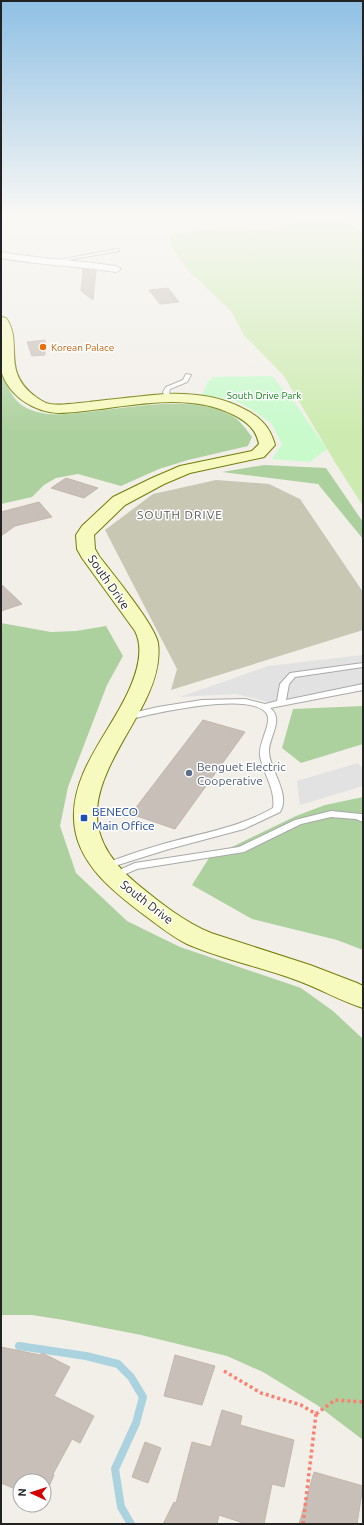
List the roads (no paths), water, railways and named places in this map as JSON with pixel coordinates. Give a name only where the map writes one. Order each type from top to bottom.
[{"type":"main road","name":"South Drive","points":[[1,321],[5,327],[7,364],[13,379],[26,397],[44,408],[71,408],[168,399],[211,402],[239,411],[264,431],[267,445],[258,454],[186,469],[158,481],[119,501],[88,530],[85,535],[86,549],[91,558],[147,635],[149,654],[145,674],[139,692],[100,760],[92,779],[86,798],[84,818],[85,829],[92,848],[109,871],[134,894],[184,931],[207,941],[342,986],[363,998]]},
{"type":"lane","points":[[168,399],[166,392],[168,388],[185,381],[188,375]]},
{"type":"lane","points":[[281,703],[283,685],[286,680],[293,675],[363,665]]},
{"type":"lane","points":[[266,707],[363,687]]},
{"type":"lane","points":[[109,871],[175,844],[220,834],[266,817],[277,810],[279,798],[267,766],[264,750],[272,719],[271,713],[266,707],[256,703],[212,702],[144,712],[126,717]]},
{"type":"lane","points":[[109,871],[241,850],[298,822],[331,814],[358,816],[363,819]]},
{"type":"waterway","points":[[19,1346],[86,1356],[118,1364],[131,1377],[143,1397],[136,1423],[115,1469],[121,1507],[131,1524]]},
{"type":"place","name":"Korean Palace","points":[[43,347]]},
{"type":"place","name":"Benguet Electric Cooperative","points":[[189,773]]},
{"type":"place","name":"BENECO Main Office","points":[[84,818]]},
{"type":"district","name":"SOUTH DRIVE","points":[[180,514]]},
{"type":"park label","name":"South Drive Park","points":[[264,395]]}]
